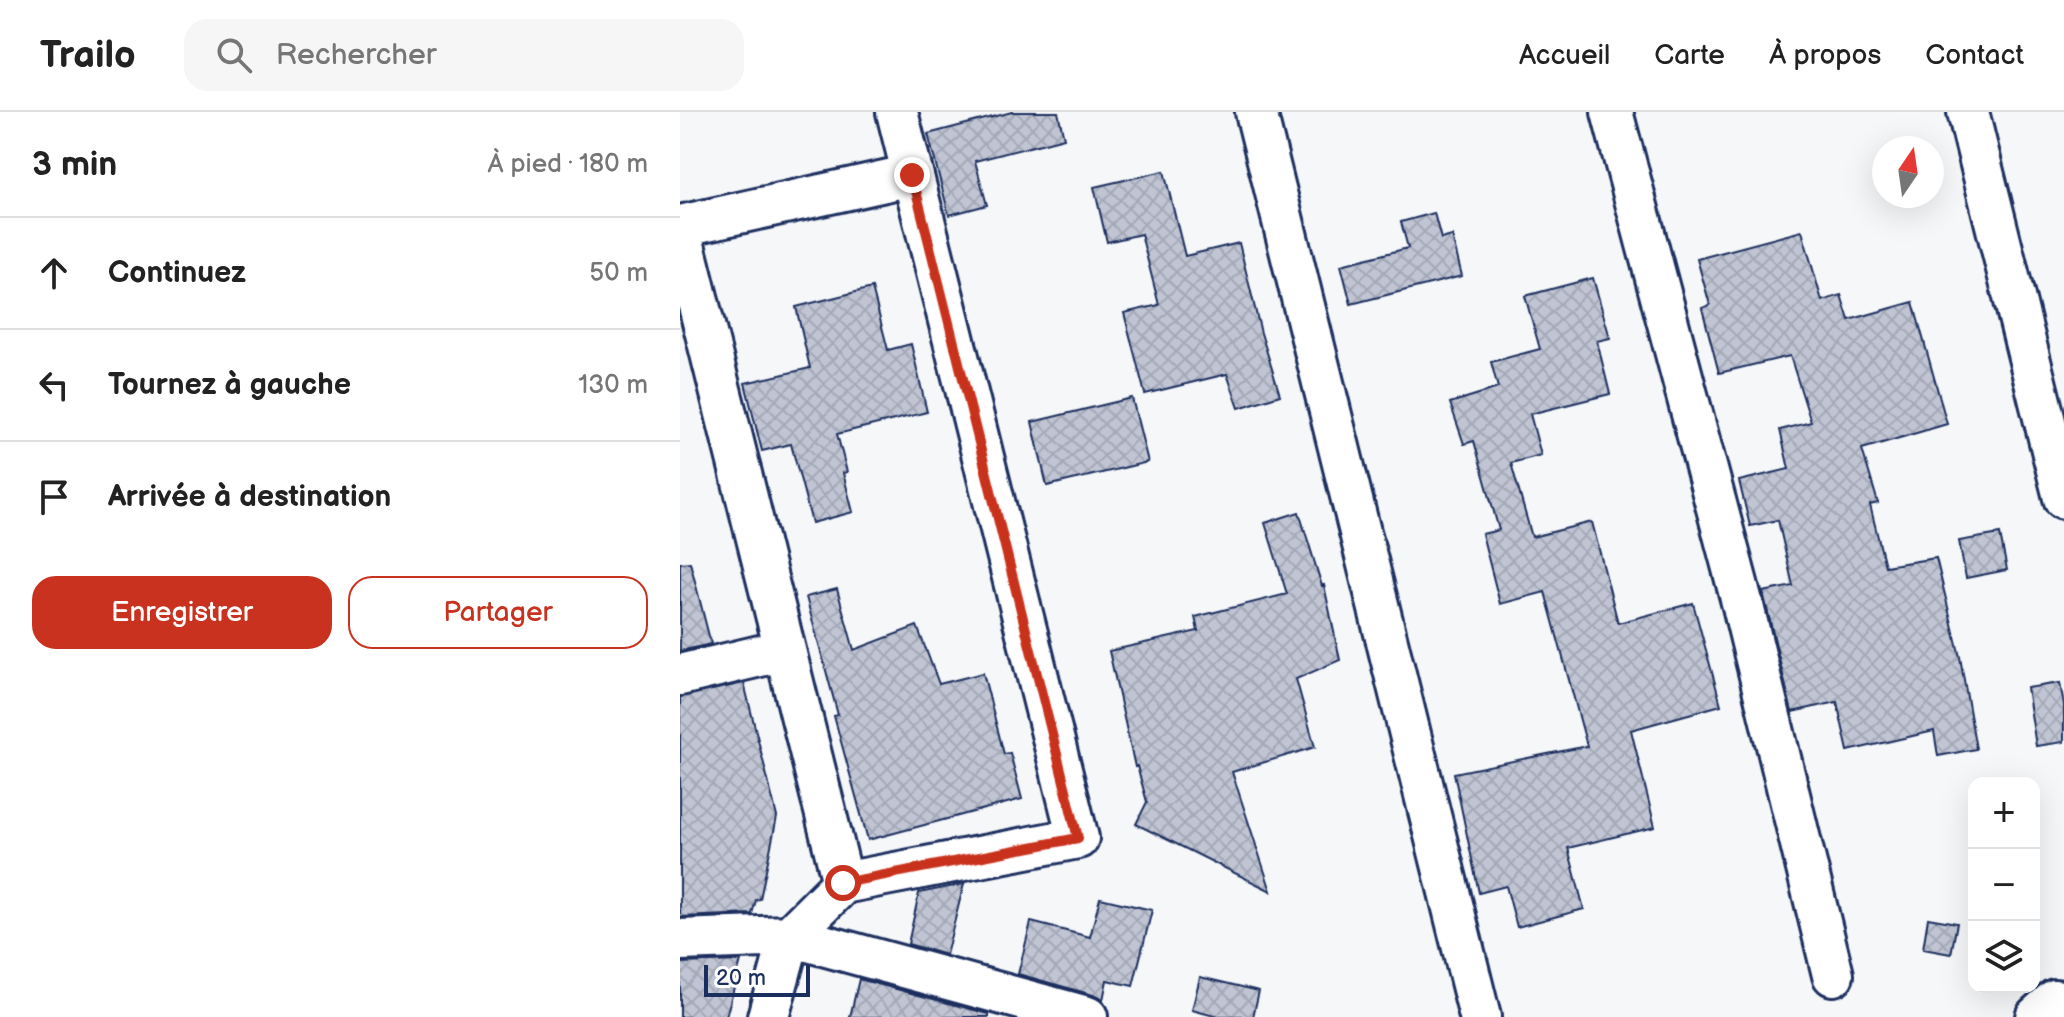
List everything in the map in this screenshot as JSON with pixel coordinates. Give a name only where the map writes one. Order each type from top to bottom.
[{"type":"street","points":[[768,1017],[790,936],[843,883],[1078,838],[897,112]]},
{"type":"street","points":[[1256,112],[1480,1017]]},
{"type":"street","points":[[1612,112],[1743,606],[1833,975]]},
{"type":"street","points":[[1968,112],[2064,498]]},
{"type":"street","points":[[843,883],[680,228],[912,175]]},
{"type":"street","points":[[680,675],[785,650]]},
{"type":"street","points":[[680,940],[790,936],[1087,1017]]},
{"type":"building","points":[[1012,112],[1058,112],[1064,138],[975,161],[987,205],[949,215],[928,134]]},
{"type":"building","points":[[1164,171],[1185,256],[1239,243],[1280,395],[1239,408],[1227,374],[1145,394],[1124,313],[1159,305],[1141,234],[1107,242],[1094,187]]},
{"type":"building","points":[[1434,213],[1441,239],[1452,236],[1462,276],[1351,304],[1341,265],[1408,248],[1401,222]]},
{"type":"building","points":[[1802,231],[1822,301],[1841,295],[1849,320],[1913,302],[1947,424],[1862,449],[1878,503],[1870,505],[1885,566],[1936,558],[1960,657],[1976,749],[1938,756],[1934,731],[1848,751],[1837,702],[1792,712],[1763,592],[1793,586],[1778,520],[1750,526],[1739,481],[1789,469],[1780,430],[1811,422],[1790,356],[1719,373],[1702,308],[1710,305],[1697,259]]},
{"type":"building","points":[[1593,278],[1610,338],[1597,341],[1610,394],[1530,414],[1541,455],[1511,463],[1532,537],[1592,522],[1618,623],[1693,603],[1721,705],[1631,730],[1655,827],[1568,848],[1584,909],[1517,927],[1506,886],[1479,893],[1454,773],[1587,746],[1545,592],[1500,604],[1482,534],[1499,530],[1474,441],[1464,444],[1450,403],[1498,388],[1491,362],[1540,349],[1525,296]]},
{"type":"building","points":[[872,288],[888,350],[911,344],[927,412],[837,434],[853,512],[812,523],[791,444],[762,451],[745,383],[810,368],[796,307]]},
{"type":"building","points":[[1132,398],[1148,462],[1047,486],[1032,422]]},
{"type":"building","points":[[1299,512],[1324,585],[1340,660],[1296,679],[1315,747],[1232,772],[1271,891],[1136,824],[1147,802],[1135,767],[1109,651],[1198,631],[1195,617],[1287,594],[1265,523]]},
{"type":"building","points":[[2000,534],[2007,570],[1966,578],[1959,541]]},
{"type":"building","points":[[690,562],[711,644],[680,651],[680,563]]},
{"type":"building","points":[[837,589],[854,650],[917,626],[939,684],[983,673],[1004,754],[1010,753],[1022,799],[868,840],[806,597]]},
{"type":"building","points":[[744,683],[777,817],[760,899],[756,900],[752,914],[680,917],[680,697]]},
{"type":"building","points":[[2060,683],[2064,705],[2064,742],[2036,746],[2027,688]]},
{"type":"building","points":[[964,884],[946,955],[908,944],[919,893]]},
{"type":"building","points":[[1100,898],[1152,910],[1133,986],[1107,980],[1103,1000],[1018,974],[1031,922],[1090,937]]},
{"type":"building","points":[[1928,918],[1957,923],[1951,954],[1923,949]]},
{"type":"building","points":[[741,961],[726,1017],[680,1017],[680,963]]},
{"type":"building","points":[[1200,977],[1259,991],[1253,1017],[1218,1017],[1192,1010]]},
{"type":"building","points":[[859,979],[989,1014],[989,1017],[850,1017]]},
{"type":"route","points":[[843,883],[1078,838],[912,175]]}]
